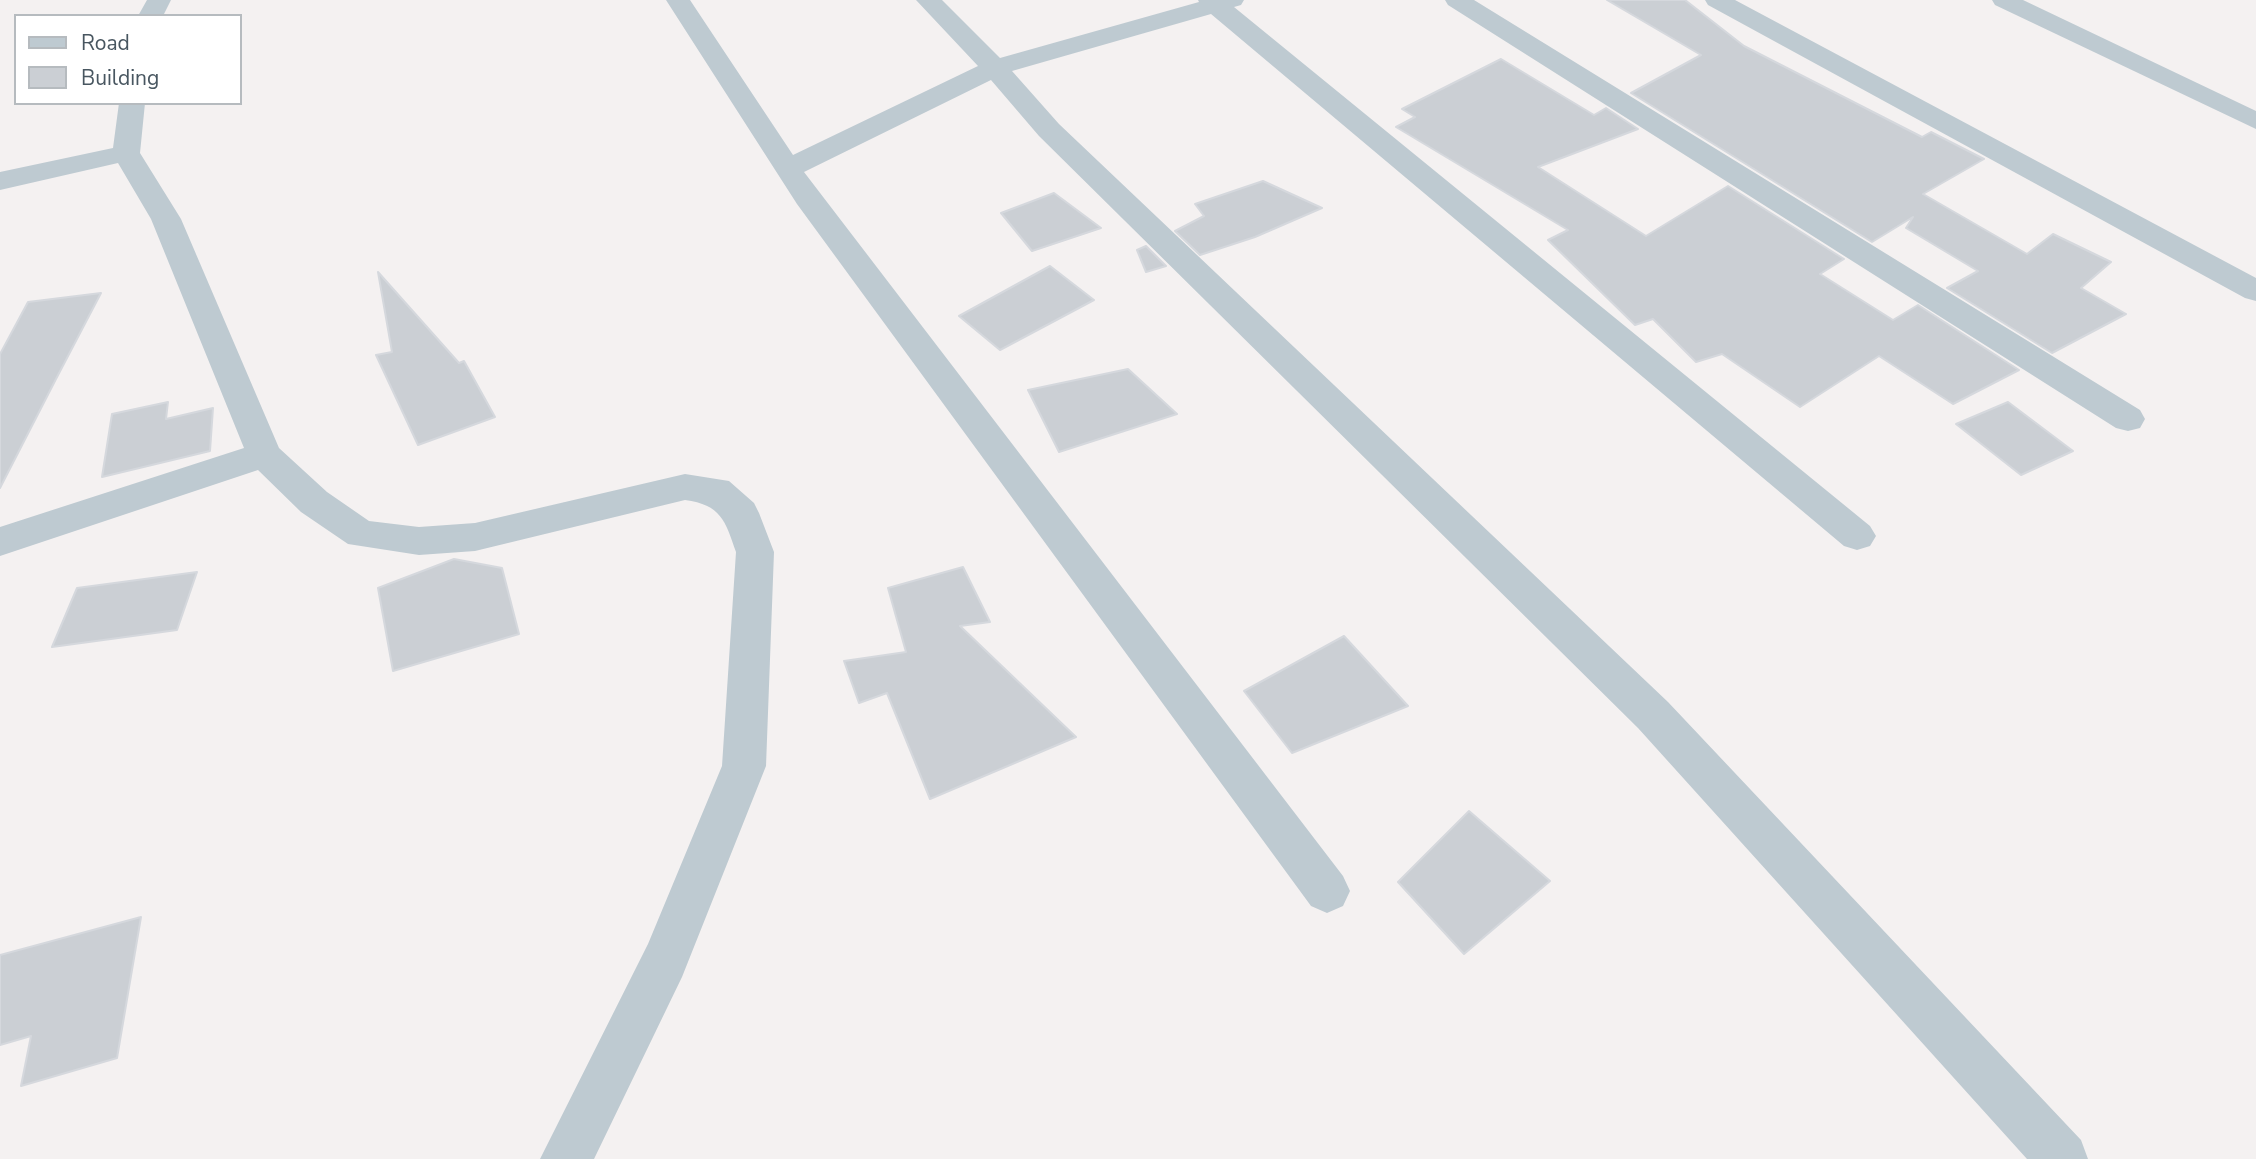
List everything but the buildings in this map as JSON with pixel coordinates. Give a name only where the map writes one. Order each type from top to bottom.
[{"type":"street","points":[[678,0],[788,169],[1327,891]]},
{"type":"street","points":[[928,0],[995,68],[1049,130],[1653,716],[2062,1159]]},
{"type":"street","points":[[1457,0],[2129,419]]},
{"type":"street","points":[[1717,0],[2256,291]]},
{"type":"street","points":[[2004,0],[2256,121]]},
{"type":"street","points":[[788,169],[995,68],[1219,2],[1857,536]]},
{"type":"street","points":[[132,105],[126,153],[166,219],[264,455],[314,502],[361,534],[419,541],[475,537],[685,488],[716,491],[741,513],[755,552],[744,766],[665,960],[566,1159]]},
{"type":"street","points":[[0,181],[126,153]]},
{"type":"street","points":[[0,542],[264,455]]}]
